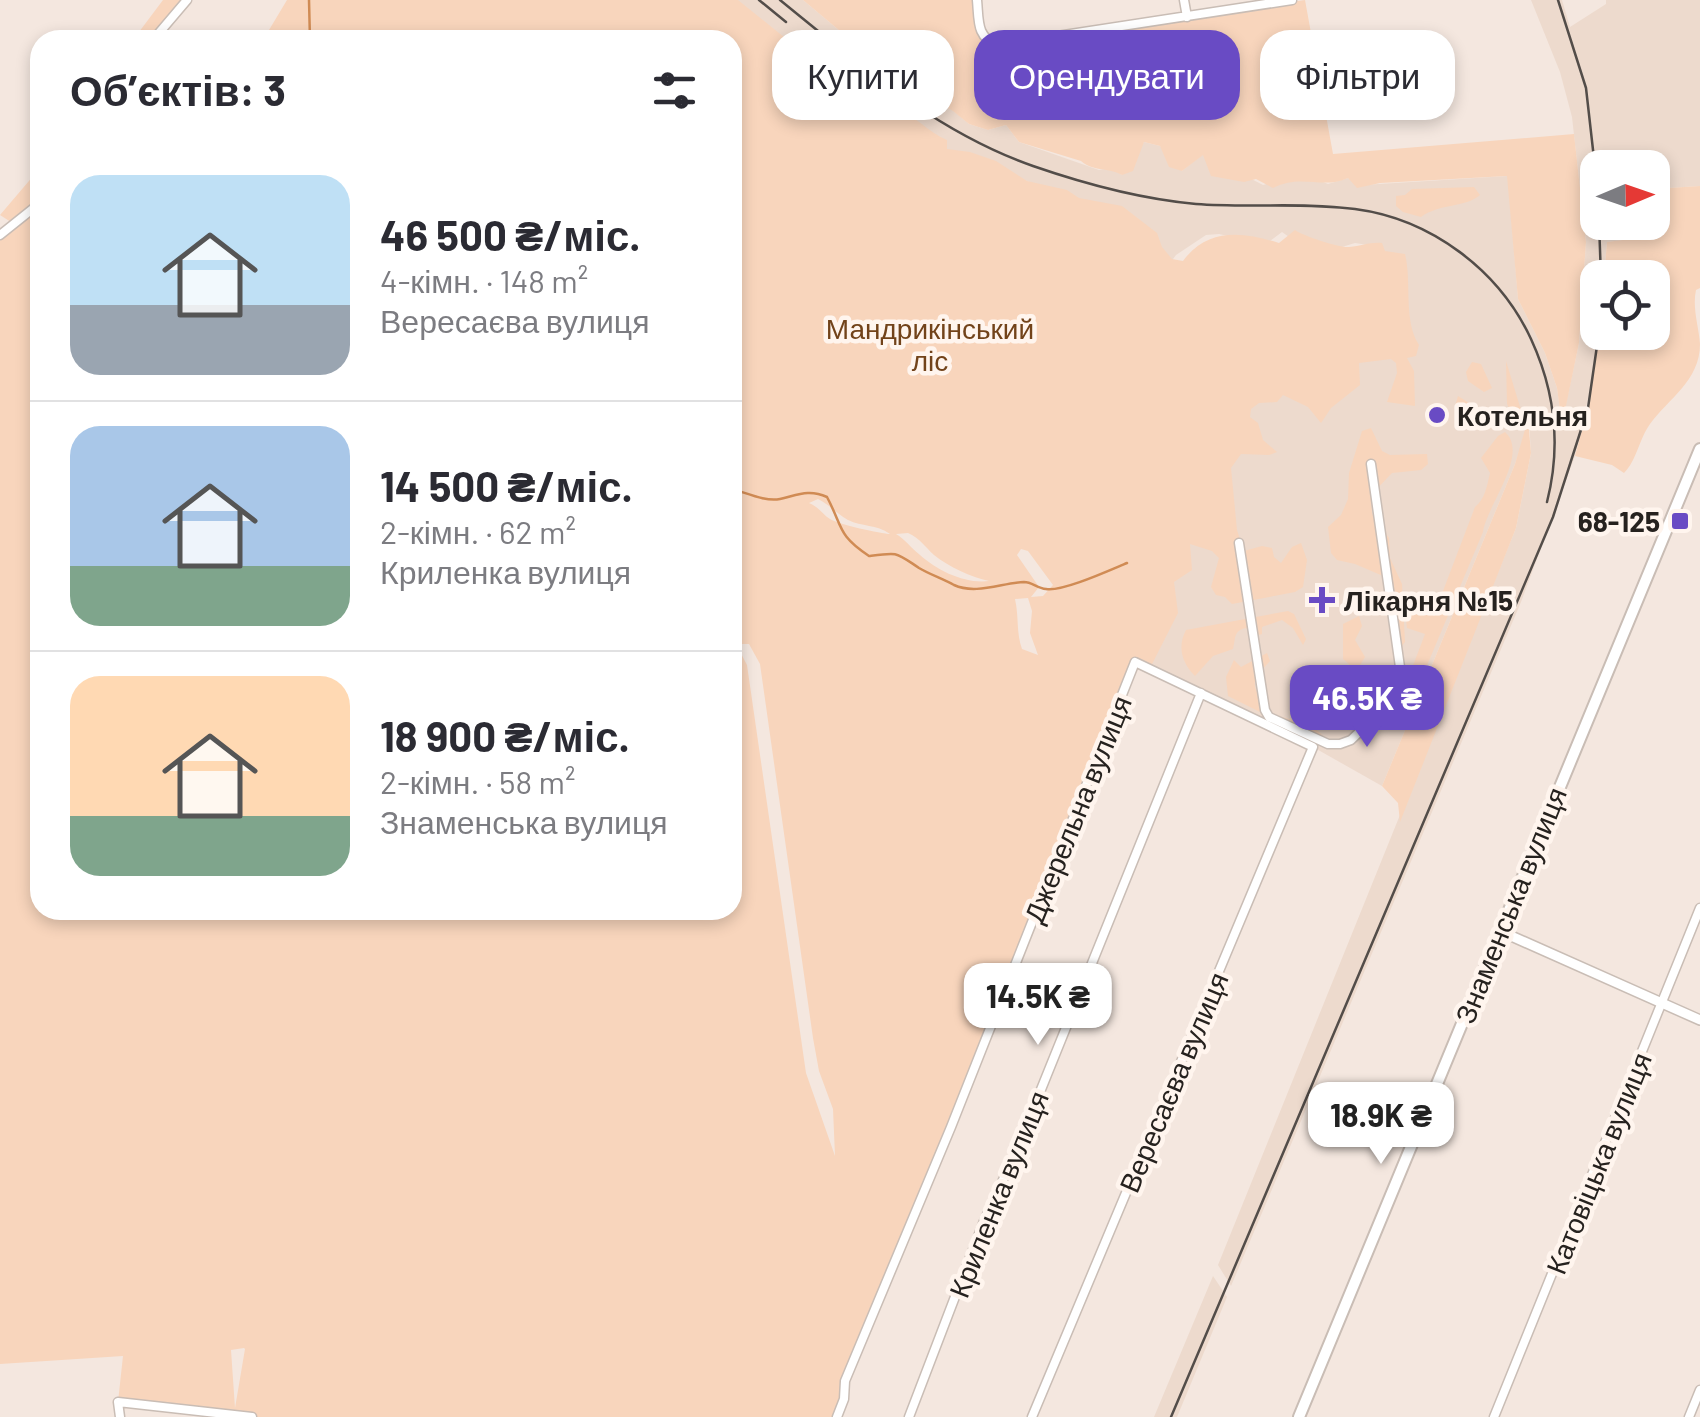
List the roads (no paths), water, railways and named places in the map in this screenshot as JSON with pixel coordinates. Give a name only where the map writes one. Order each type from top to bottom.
[{"type":"main road","name":"Знаменська вулиця","points":[[1299,1417],[1700,448]]},
{"type":"street","points":[[161,30],[187,0]]},
{"type":"street","points":[[977,0],[980,33],[986,42],[998,46],[1292,0]]},
{"type":"street","points":[[1184,0],[1187,18]]},
{"type":"street","points":[[0,234],[30,210]]},
{"type":"street","points":[[1240,544],[1265,710],[1270,718],[1328,744],[1350,740],[1397,694],[1402,682],[1371,464]]},
{"type":"street","name":"Джерельна вулиця","points":[[837,1417],[845,1381],[958,1109],[1135,662],[1313,747]]},
{"type":"street","name":"Криленка вулиця","points":[[909,1417],[984,1220],[1029,1120],[1200,693]]},
{"type":"street","points":[[1241,712],[1265,710]]},
{"type":"street","name":"Вересаєва вулиця","points":[[1032,1417],[1313,747]]},
{"type":"street","name":"Катовіцька вулиця","points":[[1494,1417],[1700,908]]},
{"type":"street","points":[[1500,932],[1700,1020]]},
{"type":"street","points":[[1689,1417],[1700,1390]]},
{"type":"street","points":[[120,1417],[118,1402],[252,1417]]},
{"type":"waterway","points":[[309,0],[310,30]]},
{"type":"waterway","points":[[742,492],[768,499],[809,493],[827,497],[846,536],[869,556],[896,555],[962,588],[1024,582],[1053,589],[1127,563]]},
{"type":"railway","points":[[759,0],[786,22]]},
{"type":"railway","points":[[780,0],[869,72],[931,115],[963,135],[1033,166],[1113,190],[1175,202],[1355,209],[1383,215],[1436,236],[1460,252],[1501,291],[1531,339],[1546,379],[1553,419],[1554,461],[1547,502]]},
{"type":"railway","points":[[1558,0],[1586,88],[1593,150]]},
{"type":"railway","points":[[1600,240],[1600,260]]},
{"type":"railway","points":[[1171,1417],[1553,517],[1588,408],[1596,350]]},
{"type":"place","name":"Котельня","points":[[1437,415]]},
{"type":"place","name":"68-125","points":[[1680,521]]},
{"type":"place","name":"Лікарня №15","points":[[1322,600]]},
{"type":"park label","name":"Мандрикінський ліс","points":[[930,344]]}]
